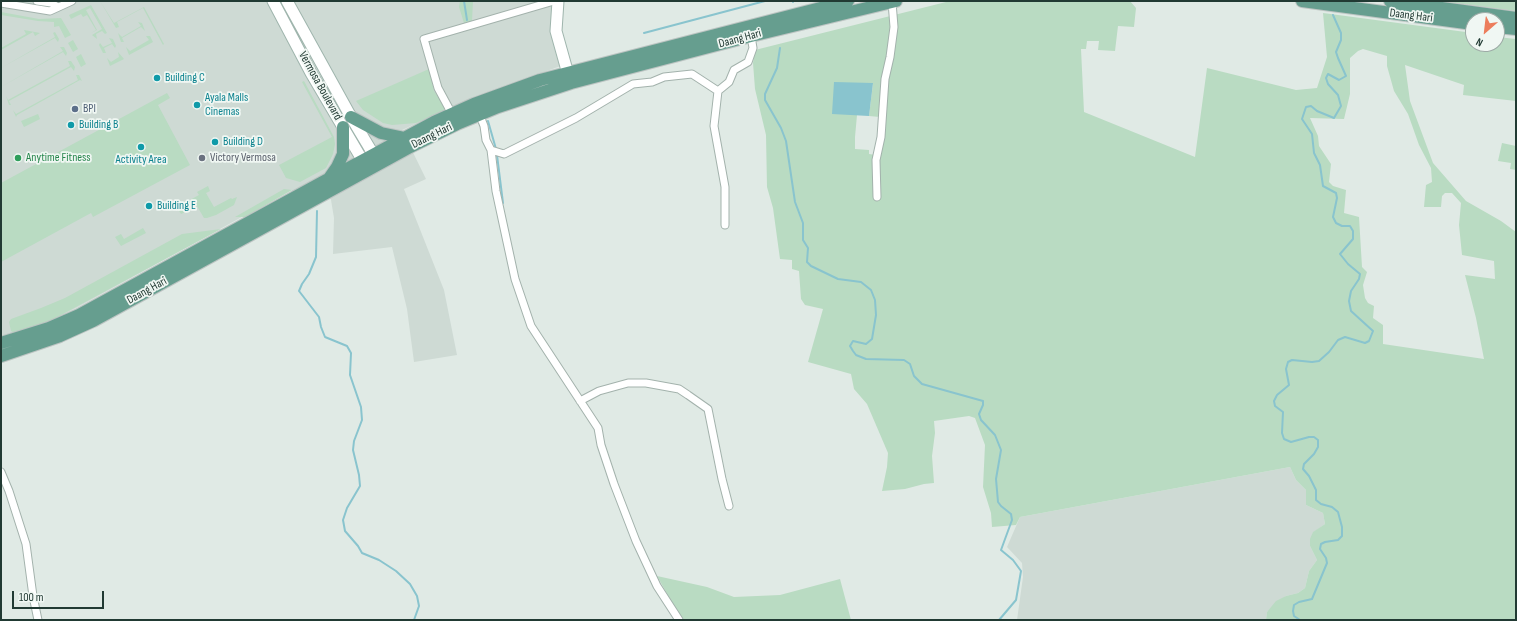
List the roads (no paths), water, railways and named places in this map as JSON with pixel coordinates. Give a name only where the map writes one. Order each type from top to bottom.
[{"type":"main road","name":"Vermosa Boulevard","points":[[273,1],[365,166]]},
{"type":"main road","name":"Vermosa Boulevard","points":[[287,1],[351,117],[377,159]]},
{"type":"main road","points":[[558,1],[556,31],[569,78]]},
{"type":"main road","name":"Daang Hari","points":[[569,78],[848,1]]},
{"type":"main road","name":"Daang Hari","points":[[1302,1],[1465,23]]},
{"type":"main road","name":"Daang Hari","points":[[1390,1],[1508,24]]},
{"type":"main road","name":"Daang Hari","points":[[377,159],[440,132],[477,109],[540,80],[569,78],[894,2]]},
{"type":"main road","name":"Daang Hari","points":[[1,356],[60,336],[93,321],[377,159],[405,138],[452,114],[477,109]]},
{"type":"main road","points":[[351,117],[381,133],[405,138]]},
{"type":"main road","points":[[330,178],[343,154],[343,127]]},
{"type":"main road","name":"Daang Hari","points":[[1,343],[49,328],[79,315],[330,178],[365,166]]},
{"type":"street","points":[[36,1],[54,5]]},
{"type":"street","points":[[1,3],[54,5],[72,1]]},
{"type":"street","points":[[452,114],[438,88],[424,39],[554,1]]},
{"type":"street","points":[[877,197],[876,160],[881,138],[885,79],[894,27],[894,2]]},
{"type":"street","points":[[725,224],[725,187],[714,126],[718,92],[729,82],[734,70],[748,62],[753,48],[751,36]]},
{"type":"street","points":[[491,150],[504,154],[576,118],[638,83],[646,83],[664,77],[692,74],[718,92]]},
{"type":"street","points":[[477,109],[491,150],[496,191],[515,279],[531,326],[598,428],[601,445],[614,484],[636,541],[657,586],[678,620]]},
{"type":"street","points":[[580,401],[599,391],[628,383],[646,383],[679,389],[708,409],[729,506]]},
{"type":"street","points":[[1,472],[9,491],[26,544],[38,620]]},
{"type":"water","points":[[834,82],[873,83],[869,116],[832,114]]},
{"type":"waterway","points":[[464,1],[467,20]]},
{"type":"waterway","points":[[644,33],[765,1]]},
{"type":"waterway","points":[[1313,620],[1300,620],[1294,616],[1294,605],[1299,602],[1312,599],[1327,563],[1326,558],[1320,549],[1321,544],[1338,540],[1342,536],[1342,527],[1338,512],[1332,507],[1321,504],[1316,500],[1316,490],[1309,476],[1303,469],[1304,464],[1314,454],[1318,447],[1318,440],[1314,437],[1291,442],[1284,439],[1282,433],[1283,412],[1275,406],[1274,401],[1277,395],[1289,385],[1286,369],[1288,362],[1292,360],[1312,362],[1319,361],[1329,352],[1338,340],[1345,337],[1365,343],[1369,341],[1373,331],[1351,311],[1349,301],[1351,291],[1359,279],[1360,274],[1348,264],[1340,254],[1353,239],[1353,231],[1350,226],[1342,226],[1336,223],[1333,217],[1337,198],[1336,193],[1323,186],[1320,165],[1314,153],[1312,134],[1302,119],[1306,107],[1311,106],[1317,111],[1334,118],[1341,106],[1338,95],[1328,84],[1326,78],[1328,74],[1339,80],[1346,76],[1336,52],[1341,40],[1341,33],[1333,15]]},
{"type":"waterway","points":[[780,48],[777,68],[765,94],[765,100],[781,128],[786,141],[795,202],[803,223],[803,240],[808,248],[807,262],[811,266],[838,279],[861,282],[871,290],[875,300],[876,315],[872,339],[866,344],[853,341],[850,346],[856,355],[866,359],[904,360],[910,364],[914,376],[922,384],[983,401],[979,414],[981,420],[995,435],[1001,450],[996,479],[998,502],[1011,514],[1012,520],[1001,550],[1013,560],[1021,571],[1016,600],[999,620]]},
{"type":"waterway","points":[[488,121],[496,149]]},
{"type":"waterway","points":[[497,155],[503,203]]},
{"type":"waterway","points":[[317,211],[316,257],[309,274],[299,291],[319,317],[325,337],[347,346],[351,353],[350,375],[361,407],[362,420],[354,441],[353,450],[360,486],[347,508],[343,520],[345,531],[362,553],[379,560],[396,571],[410,584],[417,596],[419,606],[414,620]]},
{"type":"place","name":"Building C","points":[[157,78]]},
{"type":"place","name":"Ayala Malls Cinemas","points":[[197,105]]},
{"type":"place","name":"BPI","points":[[75,109]]},
{"type":"place","name":"Building B","points":[[71,125]]},
{"type":"place","name":"Building D","points":[[215,142]]},
{"type":"place","name":"Activity Area","points":[[141,147]]},
{"type":"place","name":"Anytime Fitness","points":[[18,158]]},
{"type":"place","name":"Victory Vermosa","points":[[202,158]]},
{"type":"place","name":"Building E","points":[[149,206]]}]
